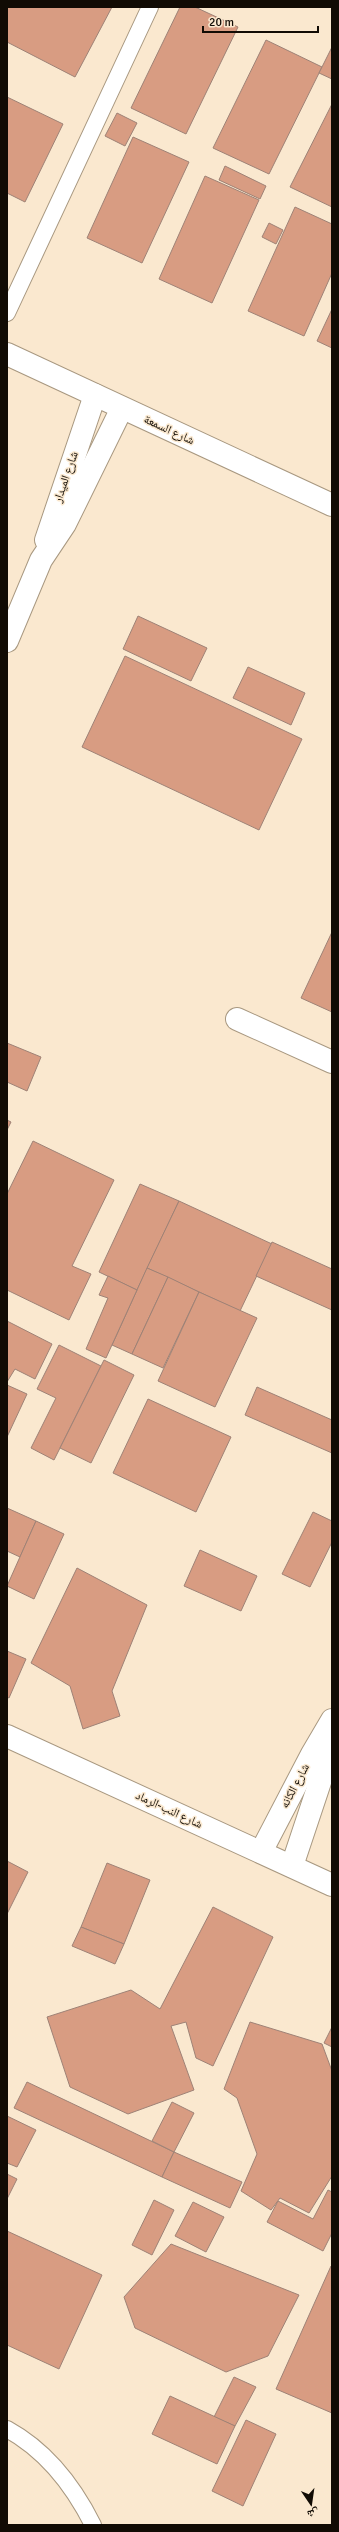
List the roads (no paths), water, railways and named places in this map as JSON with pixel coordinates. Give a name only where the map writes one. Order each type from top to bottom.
[{"type":"street","name":"شارع السمعة","points":[[7,354],[332,504]]},
{"type":"street","name":"شارع الميدار","points":[[7,641],[41,560],[48,532],[95,395]]},
{"type":"street","name":"شارع الميدار","points":[[41,560],[69,518],[122,408]]},
{"type":"street","points":[[237,1019],[332,1062]]},
{"type":"street","name":"شارع الكانه","points":[[261,1852],[312,1754],[332,1720]]},
{"type":"street","name":"شارع النب-الرماد","points":[[7,1736],[332,1884]]},
{"type":"street","name":"شارع الكانه","points":[[292,1866],[332,1746]]},
{"type":"lane","points":[[7,313],[150,7]]},
{"type":"lane","points":[[7,2429],[44,2455],[64,2476],[81,2501],[93,2525]]}]
